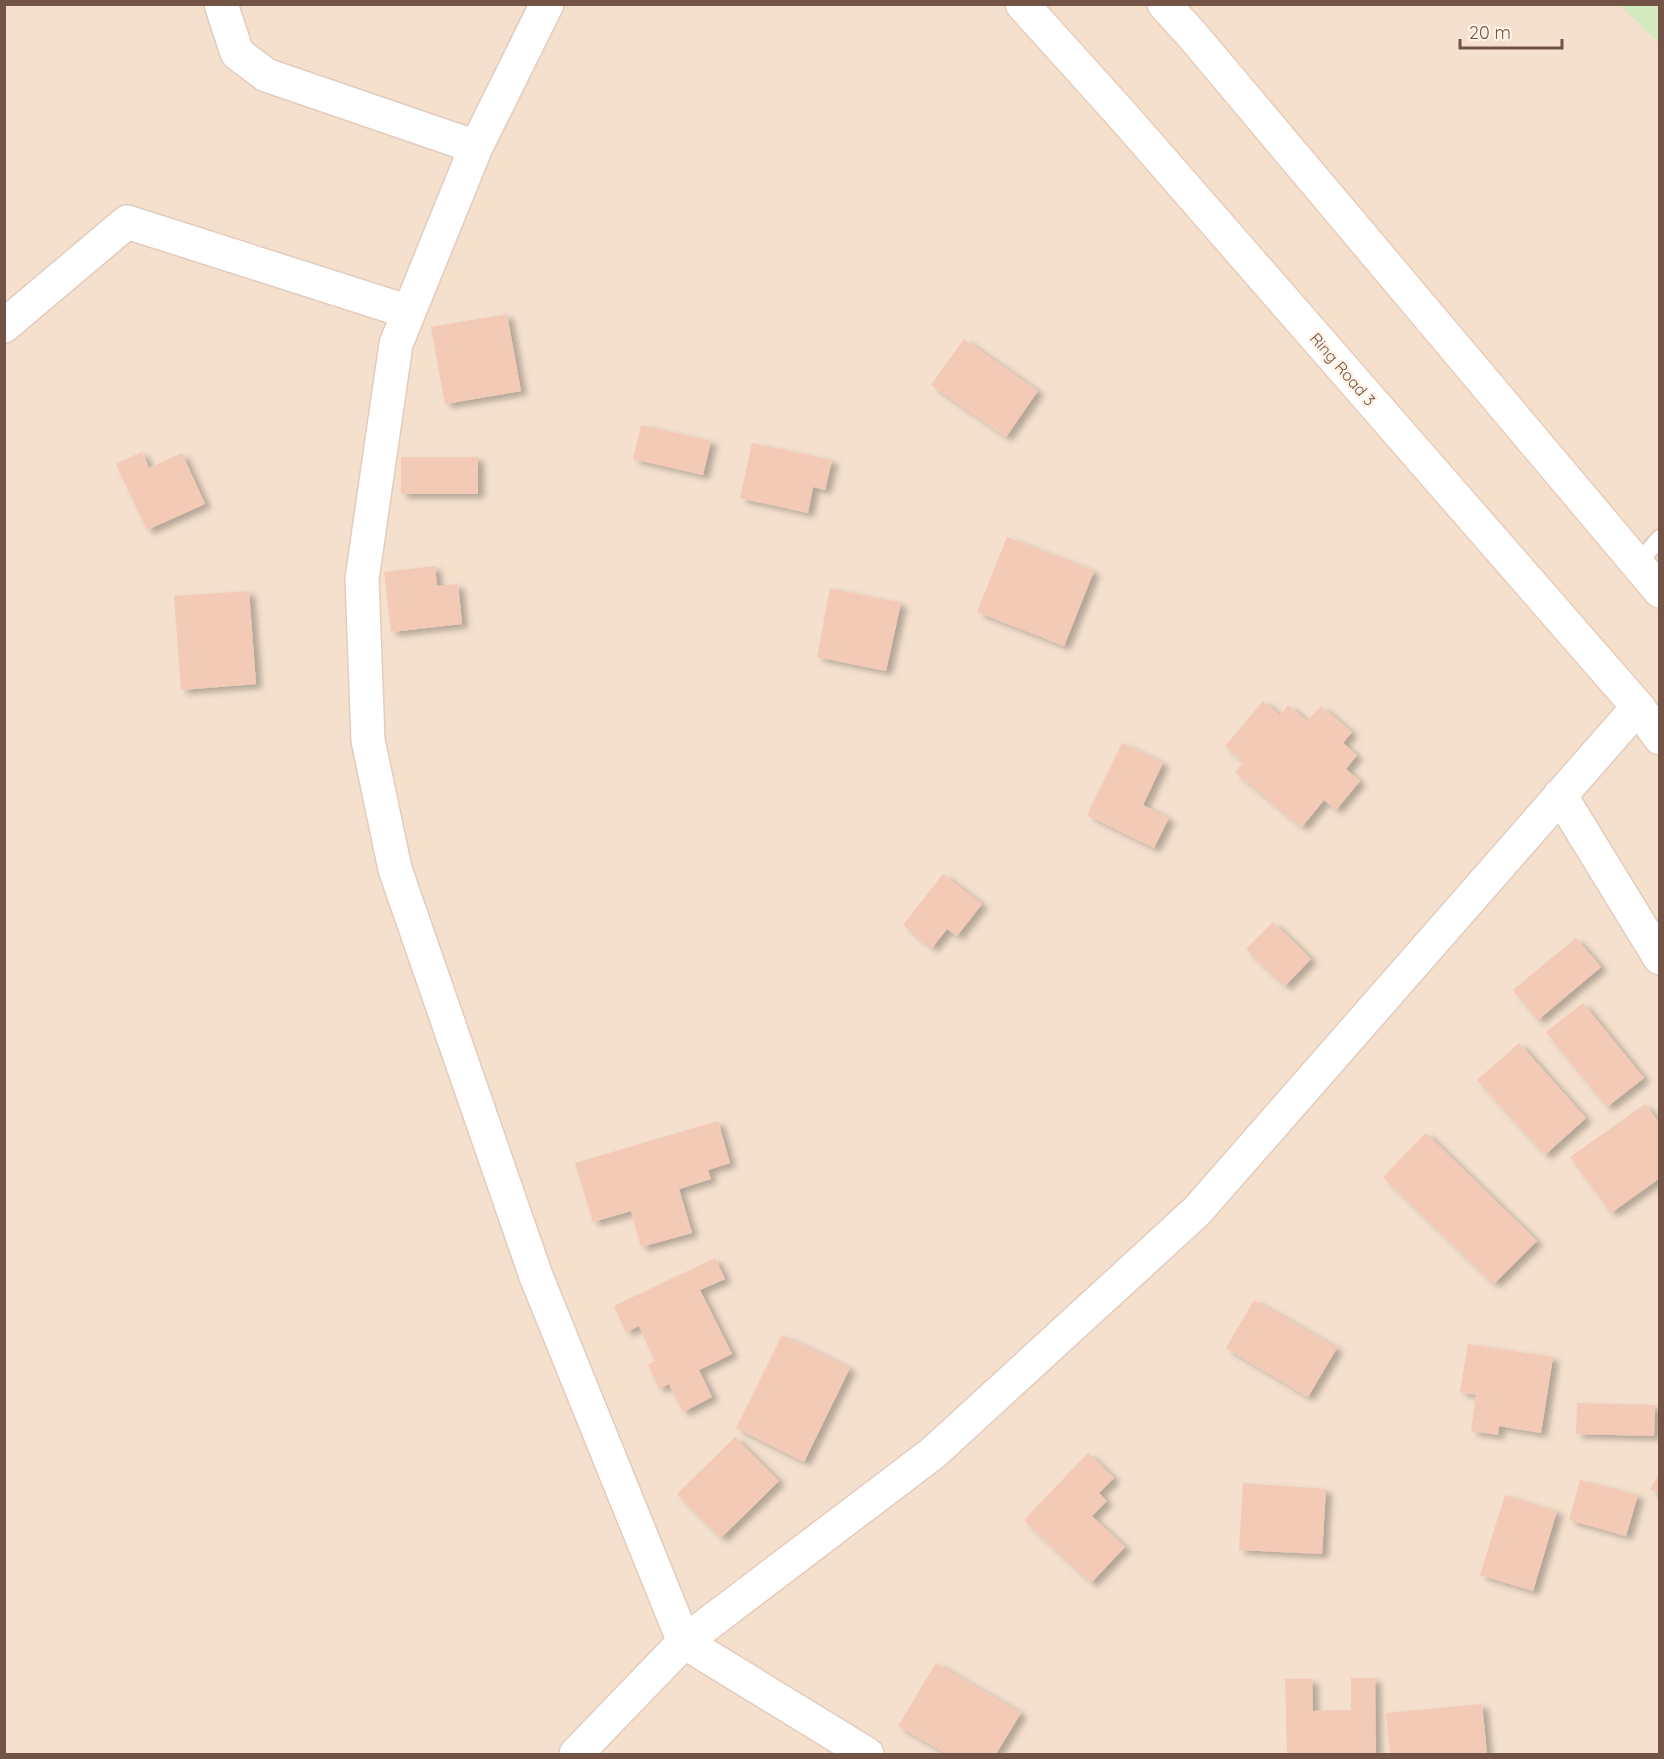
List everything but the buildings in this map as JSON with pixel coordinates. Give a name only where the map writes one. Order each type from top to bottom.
[{"type":"street","points":[[221,4],[237,53],[266,75],[476,147]]},
{"type":"street","points":[[547,4],[476,147],[396,344],[362,579],[370,752],[395,869],[536,1276],[684,1642],[867,1755]]},
{"type":"street","name":"Ring Road 3","points":[[1022,4],[1638,707],[1659,738]]},
{"type":"street","points":[[1164,4],[1659,591]]},
{"type":"street","points":[[4,326],[127,222],[409,312]]},
{"type":"street","points":[[576,1755],[684,1642],[933,1453],[1197,1211],[1638,707]]},
{"type":"street","points":[[1560,795],[1659,958]]},
{"type":"lane","points":[[1637,564],[1659,538]]},
{"type":"shaded area","points":[[5,5],[1659,5],[1659,1754],[5,1754]]},
{"type":"green space","points":[[1620,5],[1659,5],[1659,43]]}]
